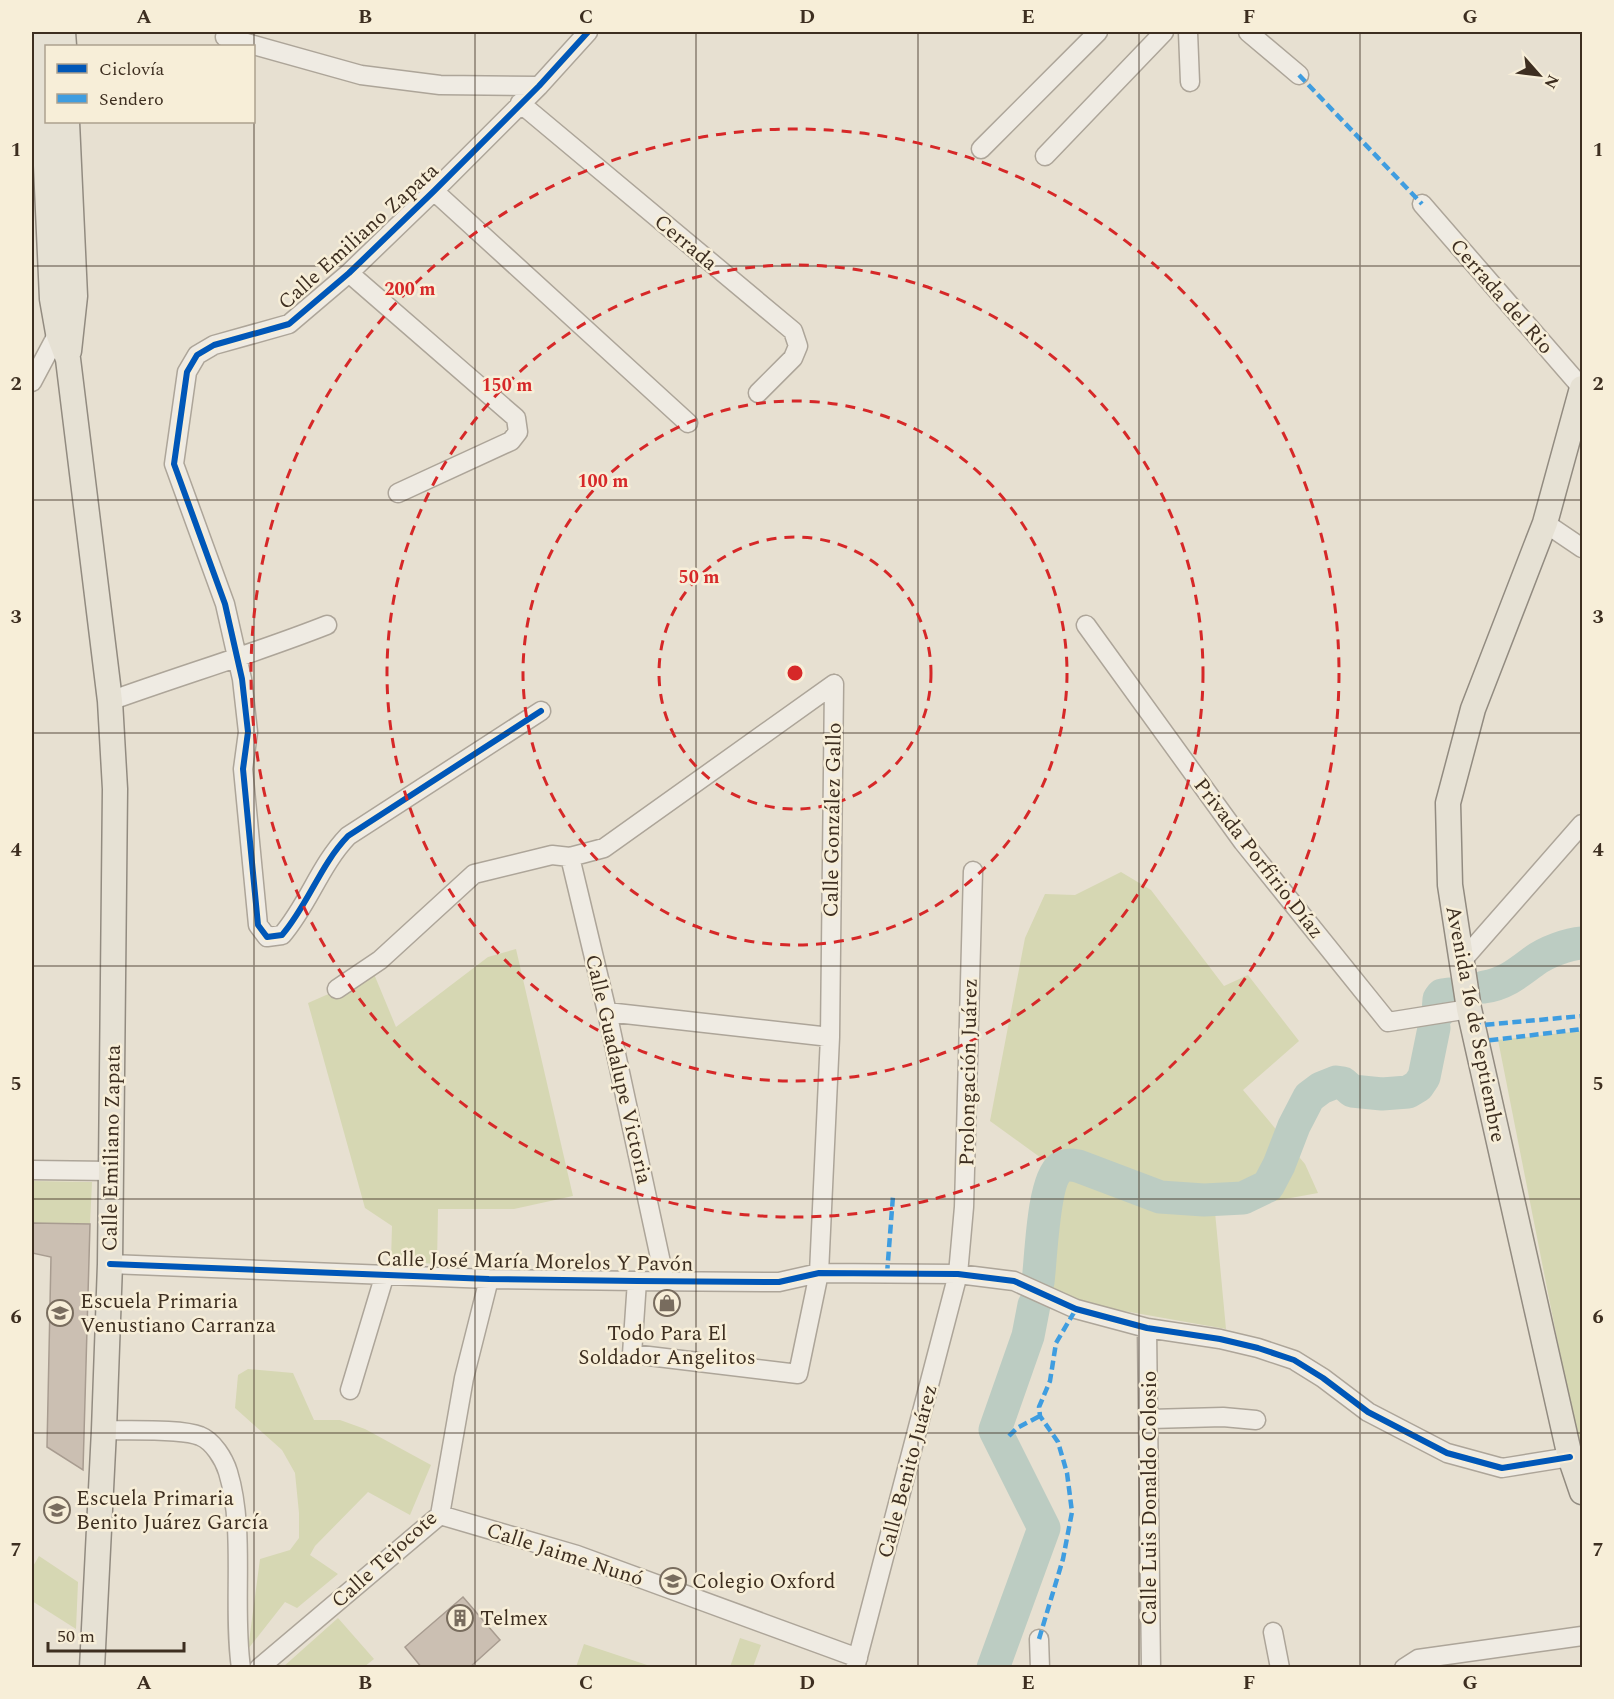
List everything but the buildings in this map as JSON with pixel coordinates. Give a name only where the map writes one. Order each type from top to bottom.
[{"type":"main road","name":"Calle Emiliano Zapata","points":[[40,32],[40,83],[52,299],[65,329],[110,701],[115,789],[110,1264],[92,1668]]},
{"type":"main road","name":"Calle Emiliano Zapata","points":[[65,329],[75,296],[67,123]]},
{"type":"main road","name":"Avenida 16 de Septiembre","points":[[1582,388],[1545,522],[1473,709],[1448,803],[1450,885],[1460,963],[1569,1457],[1582,1492]]},
{"type":"street","name":"Calle Emiliano Zapata","points":[[542,711],[348,836],[333,851],[295,920],[282,935],[267,937],[258,926],[243,769],[248,732],[238,657],[225,604],[174,464],[187,372],[197,355],[214,345],[289,324],[349,273],[434,190],[539,86],[588,32]]},
{"type":"street","points":[[981,149],[1098,32]]},
{"type":"street","points":[[1045,156],[1164,32]]},
{"type":"street","points":[[1188,32],[1190,82]]},
{"type":"street","points":[[1248,32],[1299,75]]},
{"type":"street","points":[[225,37],[254,45]]},
{"type":"street","points":[[255,45],[361,75],[440,85],[539,86]]},
{"type":"street","name":"Cerrada","points":[[520,104],[793,331],[798,346],[793,358],[758,393]]},
{"type":"street","points":[[434,190],[688,423]]},
{"type":"street","name":"Cerrada del Rio","points":[[1422,204],[1582,388]]},
{"type":"street","points":[[349,273],[516,418],[518,432],[511,441],[398,493]]},
{"type":"street","points":[[32,382],[65,329]]},
{"type":"street","points":[[1545,522],[1582,548]]},
{"type":"street","points":[[110,701],[327,624]]},
{"type":"street","name":"Privada Porfirio Díaz","points":[[1086,625],[1243,842],[1388,1022],[1469,1009]]},
{"type":"street","name":"Calle González Gallo","points":[[570,857],[604,848],[834,684],[830,1036],[819,1273],[798,1374],[632,1354],[637,1281]]},
{"type":"street","points":[[1460,963],[1582,824]]},
{"type":"street","points":[[337,988],[380,960],[474,874],[552,855],[570,857]]},
{"type":"street","name":"Calle Guadalupe Victoria","points":[[570,857],[607,1012],[666,1281]]},
{"type":"street","name":"Prolongación Juárez","points":[[958,1274],[964,1207],[973,871]]},
{"type":"street","points":[[607,1012],[830,1036]]},
{"type":"street","points":[[32,1170],[111,1172]]},
{"type":"street","name":"Calle José María Morelos Y Pavón","points":[[110,1264],[489,1279],[637,1281],[779,1282],[819,1273],[958,1274]]},
{"type":"street","points":[[350,1390],[385,1274]]},
{"type":"street","points":[[958,1274],[1014,1281],[1076,1309],[1148,1328],[1221,1339],[1294,1360],[1323,1378],[1368,1412],[1447,1453],[1502,1468],[1569,1457]]},
{"type":"street","name":"Calle Benito Juárez","points":[[856,1663],[958,1274]]},
{"type":"street","name":"Calle Tejocote","points":[[258,1668],[440,1515],[464,1378],[489,1279]]},
{"type":"street","name":"Calle Luis Donaldo Colosio","points":[[1148,1328],[1151,1668]]},
{"type":"street","points":[[1150,1419],[1223,1417],[1256,1420]]},
{"type":"street","points":[[104,1430],[178,1432],[200,1436],[213,1445],[228,1470],[236,1513],[238,1642],[241,1668]]},
{"type":"street","name":"Calle Jaime Nunó","points":[[440,1515],[577,1555],[856,1663]]},
{"type":"street","points":[[1273,1632],[1280,1668]]},
{"type":"street","points":[[1404,1668],[1418,1659],[1582,1636]]},
{"type":"street","points":[[1039,1639],[1040,1668]]},
{"type":"green space","points":[[1121,872],[1151,890],[1224,986],[1248,975],[1299,1041],[1243,1090],[1305,1164],[1318,1193],[1215,1212],[1226,1329],[1090,1305],[1029,1278],[1048,1163],[990,1121],[1025,938],[1045,894],[1075,895]]},
{"type":"green space","points":[[516,949],[573,1196],[514,1209],[438,1209],[437,1264],[391,1261],[392,1226],[365,1208],[308,1003],[374,974],[396,1027],[488,957]]},
{"type":"green space","points":[[1582,1032],[1582,1462],[1498,1040]]},
{"type":"green space","points":[[32,1181],[92,1182],[90,1224],[32,1223]]},
{"type":"green space","points":[[248,1369],[293,1373],[314,1420],[340,1420],[365,1429],[431,1465],[410,1515],[368,1492],[315,1546],[310,1555],[338,1574],[297,1608],[285,1602],[248,1649],[260,1559],[290,1550],[299,1538],[299,1513],[295,1473],[282,1450],[235,1408],[238,1375]]},
{"type":"green space","points":[[39,1556],[78,1582],[76,1629],[32,1601],[32,1568]]},
{"type":"green space","points":[[338,1618],[374,1659],[364,1667],[283,1667]]},
{"type":"green space","points":[[740,1638],[761,1645],[753,1667],[730,1667]]},
{"type":"green space","points":[[584,1644],[653,1667],[576,1667]]},
{"type":"waterway","points":[[1484,987],[1505,981],[1551,952],[1582,943]]},
{"type":"waterway","points":[[1438,1013],[1439,999],[1442,995],[1449,994]]},
{"type":"waterway","points":[[1038,1282],[1046,1204],[1054,1176],[1060,1168],[1067,1165],[1078,1166],[1160,1197],[1204,1200],[1243,1198],[1268,1186],[1309,1097],[1321,1088],[1336,1082],[1343,1083],[1352,1091],[1382,1094],[1408,1092],[1418,1086],[1424,1077],[1434,1028]]},
{"type":"waterway","points":[[993,1668],[1044,1528],[995,1430],[1028,1336],[1034,1305]]},
{"type":"marked path","points":[[1299,75],[1422,204]]},
{"type":"marked path","points":[[1472,1026],[1582,1016]]},
{"type":"marked path","points":[[1476,1042],[1582,1029]]},
{"type":"marked path","points":[[887,1274],[893,1196]]},
{"type":"marked path","points":[[1039,1639],[1063,1559],[1072,1512],[1067,1473],[1058,1442],[1040,1416],[1039,1407],[1050,1381],[1056,1343],[1076,1309]]},
{"type":"marked path","points":[[1009,1436],[1017,1428],[1040,1416]]},
{"type":"cycle path","points":[[541,711],[348,836],[338,847],[282,935],[267,937],[258,925],[243,769],[248,732],[242,679],[225,604],[174,464],[187,372],[197,355],[214,345],[289,324],[349,273],[434,191],[539,86],[588,32]]},
{"type":"cycle path","points":[[110,1264],[489,1279],[779,1282],[819,1273],[958,1274],[1014,1281],[1076,1309],[1147,1328],[1220,1339],[1294,1360],[1323,1378],[1368,1412],[1447,1453],[1502,1468],[1570,1457]]},
{"type":"place","name":"Todo Para El Soldador Angelitos","points":[[667,1303]]},
{"type":"place","name":"Escuela Primaria Venustiano Carranza","points":[[60,1313]]},
{"type":"place","name":"Escuela Primaria Benito Juárez García","points":[[57,1510]]},
{"type":"place","name":"Colegio Oxford","points":[[673,1581]]},
{"type":"place","name":"Telmex","points":[[460,1618]]}]
